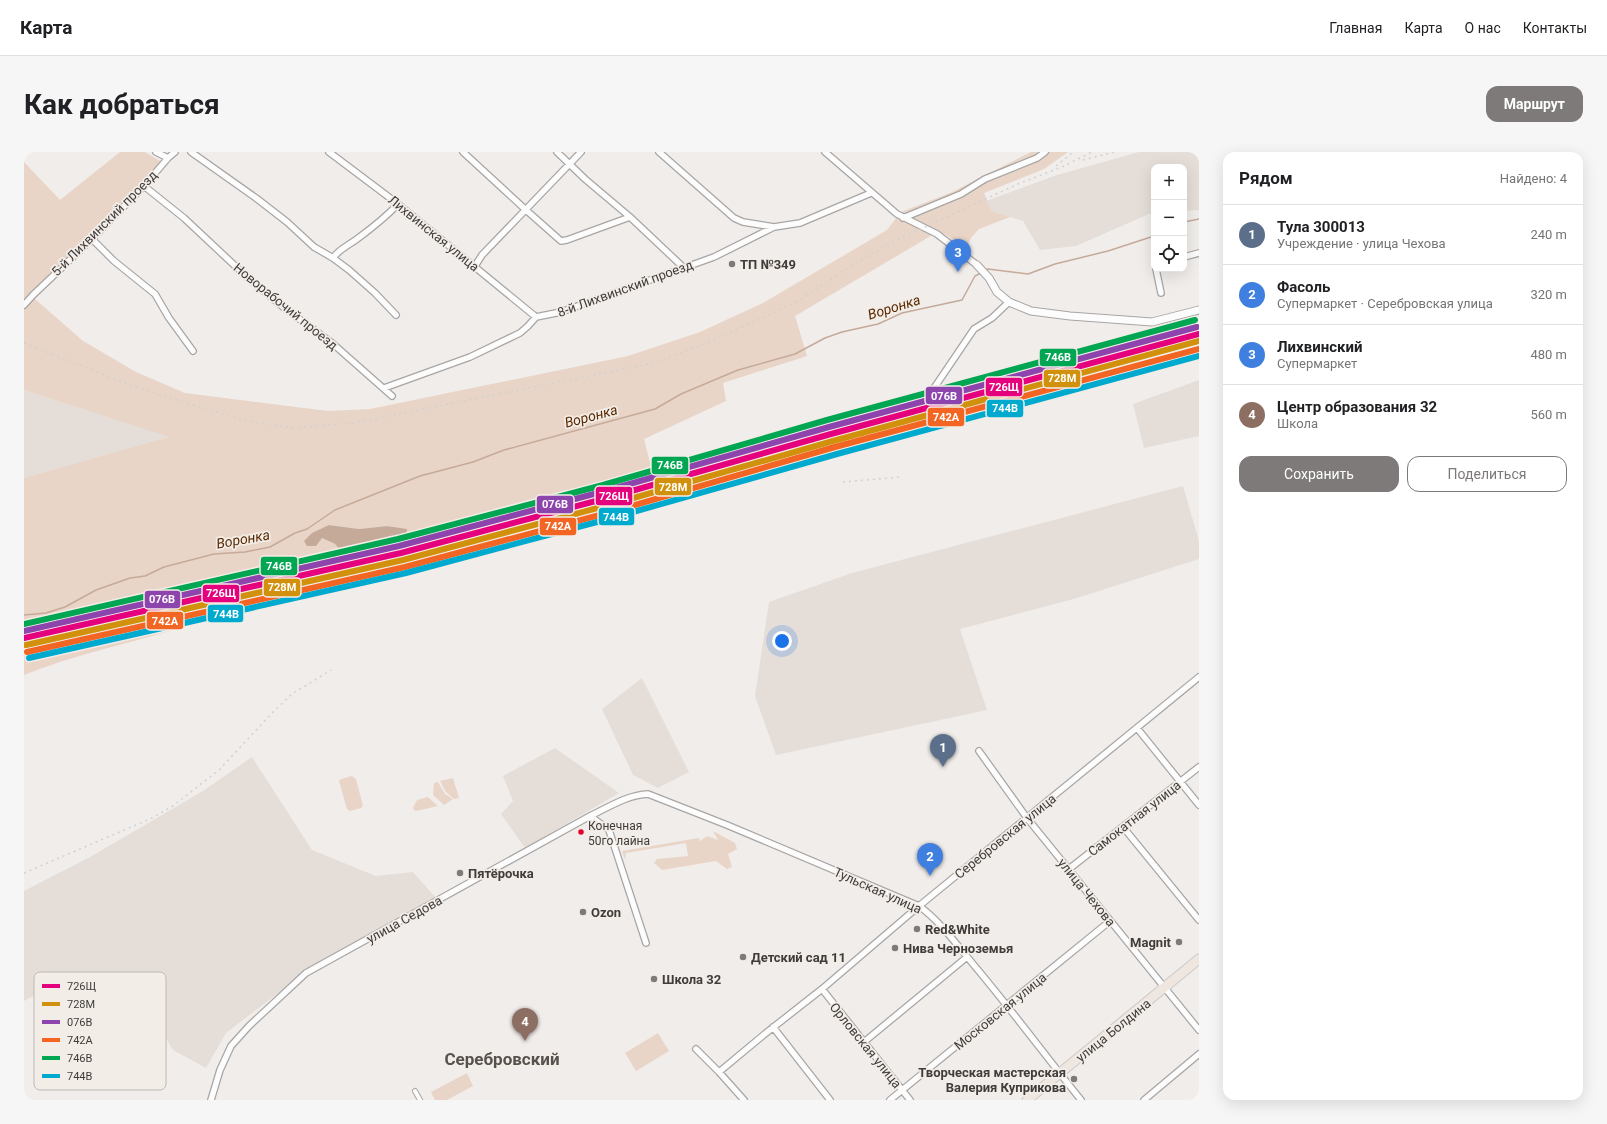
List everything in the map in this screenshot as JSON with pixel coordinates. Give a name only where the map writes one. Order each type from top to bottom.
[{"type":"main road","name":"улица Болдина","points":[[1027,1100],[1199,959]]},
{"type":"street","points":[[156,152],[168,158]]},
{"type":"street","name":"5-й Лихвинский проезд","points":[[24,305],[92,239],[175,152]]},
{"type":"street","points":[[191,152],[287,222],[314,247],[332,258],[375,293],[396,315]]},
{"type":"street","name":"Лихвинская улица","points":[[329,152],[398,204],[536,317]]},
{"type":"street","points":[[463,152],[526,210],[563,241],[630,217]]},
{"type":"street","points":[[557,152],[630,217],[683,267]]},
{"type":"street","points":[[475,266],[482,255],[581,152]]},
{"type":"street","points":[[659,152],[734,218],[742,222],[774,227]]},
{"type":"street","points":[[825,152],[871,193],[903,218],[924,227],[943,238],[977,265],[989,278],[997,292],[1009,302],[1024,309],[1045,313],[1152,322],[1199,310]]},
{"type":"street","points":[[903,218],[961,194],[985,179],[1037,158],[1045,152]]},
{"type":"street","name":"Новорабочий проезд","points":[[144,186],[184,218],[248,278],[283,307],[318,332],[392,396]]},
{"type":"street","name":"8-й Лихвинский проезд","points":[[536,317],[561,312],[724,252],[774,227],[804,221],[871,193]]},
{"type":"street","points":[[332,258],[336,253],[356,240],[385,217],[398,204]]},
{"type":"street","points":[[92,239],[114,261],[155,294],[169,318],[193,351]]},
{"type":"street","points":[[1187,256],[1199,253]]},
{"type":"street","points":[[1157,272],[1161,293]]},
{"type":"street","points":[[699,461],[930,394],[974,329],[992,318],[1009,302]]},
{"type":"street","points":[[384,388],[483,352],[520,333],[536,317]]},
{"type":"street","name":"Серебровская улица","points":[[720,1072],[773,1027],[822,989],[919,906],[1199,677]]},
{"type":"street","points":[[1137,728],[1199,805]]},
{"type":"street","name":"улица Чехова","points":[[979,751],[1027,818],[1199,1030]]},
{"type":"street","name":"Самокатная улица","points":[[1069,869],[1199,767]]},
{"type":"street","name":"улица Седова","points":[[211,1100],[220,1070],[231,1046],[249,1026],[306,974],[590,816],[626,799],[638,795],[648,794]]},
{"type":"street","name":"Тульская улица","points":[[648,794],[727,824],[919,906],[941,926],[967,957],[1007,1005],[1081,1100]]},
{"type":"street","points":[[590,816],[609,830],[646,943]]},
{"type":"street","points":[[1123,827],[1199,920]]},
{"type":"street","name":"Московская улица","points":[[890,1100],[1110,921]]},
{"type":"street","points":[[864,1042],[967,957]]},
{"type":"street","name":"Орловская улица","points":[[822,989],[910,1100]]},
{"type":"street","points":[[773,1027],[830,1100]]},
{"type":"street","points":[[696,1049],[720,1072],[744,1100]]},
{"type":"street","points":[[1144,1100],[1199,1054]]},
{"type":"street","points":[[415,1091],[420,1100]]},
{"type":"shaded area","points":[[120,152],[145,152],[167,165],[35,299],[83,341],[136,372],[185,393],[328,411],[370,409],[628,356],[700,332],[763,303],[887,230],[901,212],[950,193],[1031,152],[1068,152],[1044,169],[984,193],[991,211],[1010,217],[979,229],[971,238],[966,248],[937,230],[929,237],[795,316],[807,356],[723,383],[726,401],[644,439],[652,471],[573,497],[406,541],[406,529],[387,526],[359,529],[329,525],[322,538],[335,544],[343,553],[350,554],[24,630],[24,478],[169,437],[24,390],[24,162],[60,200]]},
{"type":"shaded area","points":[[1139,152],[1199,152],[1199,210],[1187,211],[1187,164],[1151,164],[1151,214],[1076,246],[1040,250],[1023,221],[991,211],[986,201],[1057,175]]},
{"type":"shaded area","points":[[1199,380],[1199,436],[1144,448],[1133,404]]},
{"type":"shaded area","points":[[24,390],[170,437],[24,478]]},
{"type":"shaded area","points":[[1183,486],[1199,541],[1199,559],[1077,598],[960,629],[987,710],[776,755],[755,696],[769,602],[852,573]]},
{"type":"shaded area","points":[[329,525],[359,529],[387,526],[407,529],[406,541],[350,554],[343,553],[335,544],[322,538],[316,546],[307,546],[304,541],[312,533]]},
{"type":"shaded area","points":[[157,617],[193,624],[65,660],[24,675],[24,647],[121,620]]},
{"type":"shaded area","points":[[642,678],[689,772],[658,788],[633,775],[602,709]]},
{"type":"shaded area","points":[[555,748],[619,793],[525,848],[501,814],[513,801],[503,776]]},
{"type":"shaded area","points":[[252,757],[312,850],[376,876],[413,872],[436,898],[362,938],[286,987],[226,1033],[206,1068],[173,1050],[166,1038],[166,972],[34,972],[34,996],[24,1001],[24,891],[90,857],[203,791]]},
{"type":"shaded area","points":[[352,776],[356,779],[363,806],[350,811],[347,809],[339,781]]},
{"type":"shaded area","points":[[453,778],[459,798],[454,799],[446,792],[440,781]]},
{"type":"shaded area","points":[[438,782],[445,794],[453,799],[444,805],[433,795],[434,783]]},
{"type":"shaded area","points":[[428,797],[438,806],[416,811],[414,810],[413,808],[417,800]]},
{"type":"shaded area","points":[[713,831],[735,843],[737,849],[728,854],[732,867],[727,869],[716,861],[662,870],[654,863],[657,859],[688,856],[686,843],[626,853],[625,860],[622,851],[699,838],[700,841],[707,836],[718,840]]},
{"type":"shaded area","points":[[658,1033],[669,1051],[636,1071],[625,1053]]},
{"type":"shaded area","points":[[467,1073],[473,1086],[447,1100],[435,1100],[431,1092]]},
{"type":"waterway","name":"Воронка","points":[[1187,221],[1199,219]]},
{"type":"waterway","name":"Воронка","points":[[986,270],[1028,274],[1055,264],[1108,251],[1151,237]]},
{"type":"waterway","name":"Воронка","points":[[24,615],[46,613],[65,607],[96,590],[130,578],[145,576],[164,567],[214,554],[245,552],[270,547],[295,533],[307,529],[335,510],[420,476],[473,462],[504,450],[655,409],[681,394],[738,370],[795,354],[825,338],[842,332],[878,324],[902,313],[962,300],[975,276],[981,273]]},
{"type":"railway","points":[[1056,166],[1073,152]]},
{"type":"railway","points":[[24,343],[130,385],[242,420],[293,428],[353,423],[654,363],[712,341],[798,301],[855,263],[901,238],[1018,184],[1062,167],[1092,152]]},
{"type":"railway","points":[[1083,160],[1114,152]]},
{"type":"railway","points":[[843,482],[901,477]]},
{"type":"railway","points":[[24,873],[150,819],[173,806],[220,769],[271,714],[292,694],[331,670]]},
{"type":"transit line","name":"746В","points":[[24,624],[398,539],[603,485],[827,420],[1195,320]]},
{"type":"transit line","name":"076В","points":[[24,631],[399,546],[605,491],[829,427],[1197,327]]},
{"type":"transit line","name":"726Щ","points":[[24,638],[401,553],[607,498],[831,434],[1199,334]]},
{"type":"transit line","name":"728М","points":[[26,645],[403,560],[609,505],[833,441],[1199,341]]},
{"type":"transit line","name":"742А","points":[[27,652],[405,567],[611,512],[835,447],[1199,349]]},
{"type":"transit line","name":"744В","points":[[29,658],[406,573],[612,518],[837,454],[1199,356]]},
{"type":"place","name":"ТП №349","points":[[732,264]]},
{"type":"place","name":"Лихвинский","points":[[958,272]]},
{"type":"place","name":"Тула 300013","points":[[943,767]]},
{"type":"place","name":"Конечная 50го лайна","points":[[581,832]]},
{"type":"place","name":"Пятёрочка","points":[[460,873]]},
{"type":"place","name":"Фасоль","points":[[930,876]]},
{"type":"place","name":"Ozon","points":[[583,912]]},
{"type":"place","name":"Red&White","points":[[917,929]]},
{"type":"place","name":"Magnit","points":[[1179,942]]},
{"type":"place","name":"Нива Черноземья","points":[[895,948]]},
{"type":"place","name":"Детский сад 11","points":[[743,957]]},
{"type":"place","name":"Школа 32","points":[[654,979]]},
{"type":"place","name":"Центр образования 32","points":[[525,1041]]},
{"type":"place","name":"Творческая мастерская Валерия Куприкова","points":[[1074,1079]]},
{"type":"district","name":"Серебровский","points":[[502,1059]]}]
